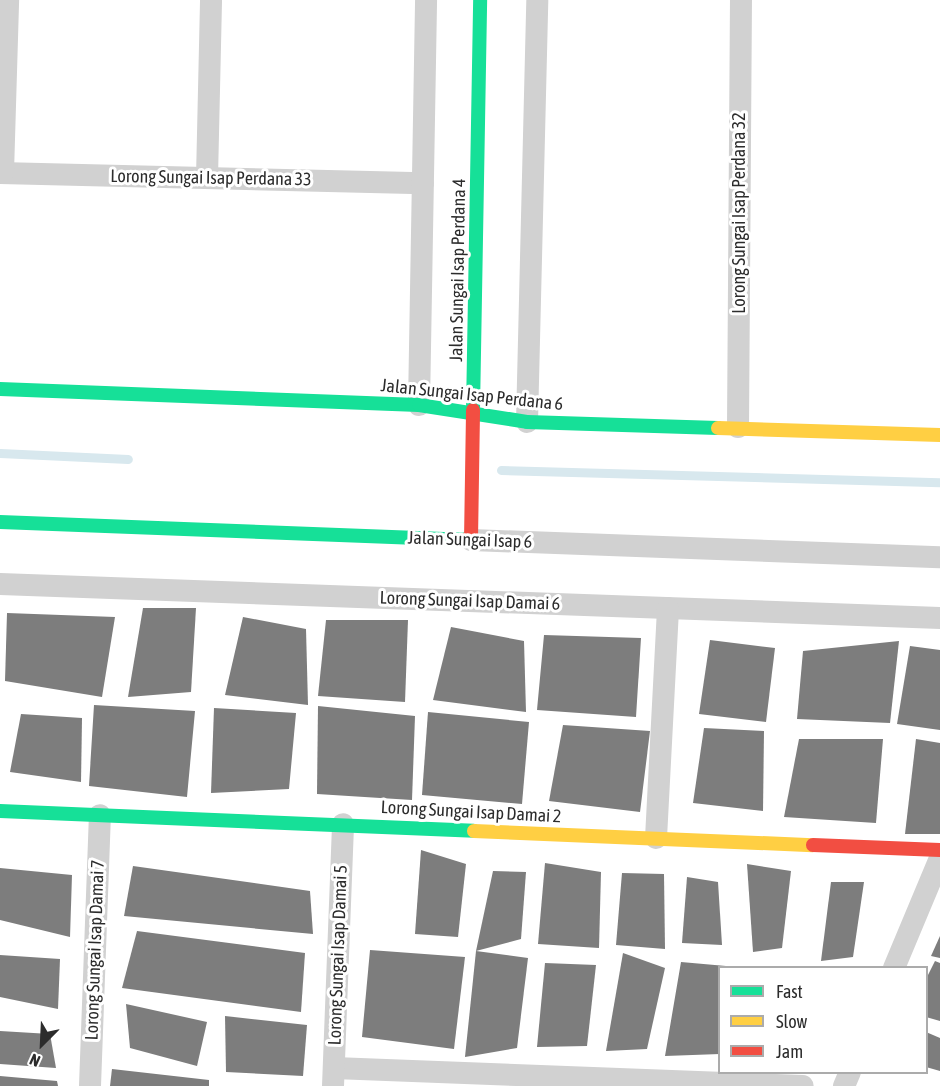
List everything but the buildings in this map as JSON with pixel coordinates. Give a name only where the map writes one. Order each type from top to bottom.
[{"type":"street","points":[[1,173],[8,0]]},
{"type":"street","points":[[207,178],[211,0]]},
{"type":"street","points":[[419,405],[426,0]]},
{"type":"street","name":"Jalan Sungai Isap Perdana 4","points":[[471,540],[480,0]]},
{"type":"street","points":[[527,422],[537,0]]},
{"type":"street","name":"Lorong Sungai Isap Perdana 32","points":[[738,427],[741,0]]},
{"type":"street","name":"Lorong Sungai Isap Perdana 33","points":[[1,173],[423,183]]},
{"type":"street","name":"Jalan Sungai Isap Perdana 6","points":[[0,389],[419,405],[527,422],[940,435]]},
{"type":"street","name":"Jalan Sungai Isap 6","points":[[0,522],[940,557]]},
{"type":"street","name":"Lorong Sungai Isap Damai 6","points":[[0,584],[940,618]]},
{"type":"street","points":[[656,838],[668,608]]},
{"type":"street","name":"Lorong Sungai Isap Damai 2","points":[[0,812],[343,824],[940,850]]},
{"type":"street","name":"Lorong Sungai Isap Damai 7","points":[[90,1086],[99,815]]},
{"type":"street","name":"Lorong Sungai Isap Damai 5","points":[[334,1077],[343,824]]},
{"type":"street","points":[[895,966],[940,858]]},
{"type":"street","points":[[334,1077],[803,1086]]},
{"type":"waterway","points":[[0,453],[128,459]]},
{"type":"waterway","points":[[501,470],[940,482]]},
{"type":"traffic: fast","points":[[473,410],[480,0]]},
{"type":"traffic: fast","points":[[0,389],[419,405],[527,422],[718,428]]},
{"type":"traffic: fast","points":[[0,522],[464,540]]},
{"type":"traffic: fast","points":[[0,811],[474,831]]},
{"type":"traffic: slow","points":[[718,428],[940,435]]},
{"type":"traffic: slow","points":[[474,831],[813,845]]},
{"type":"traffic: jam","points":[[464,540],[471,540],[473,410]]},
{"type":"traffic: jam","points":[[813,845],[940,850]]}]
